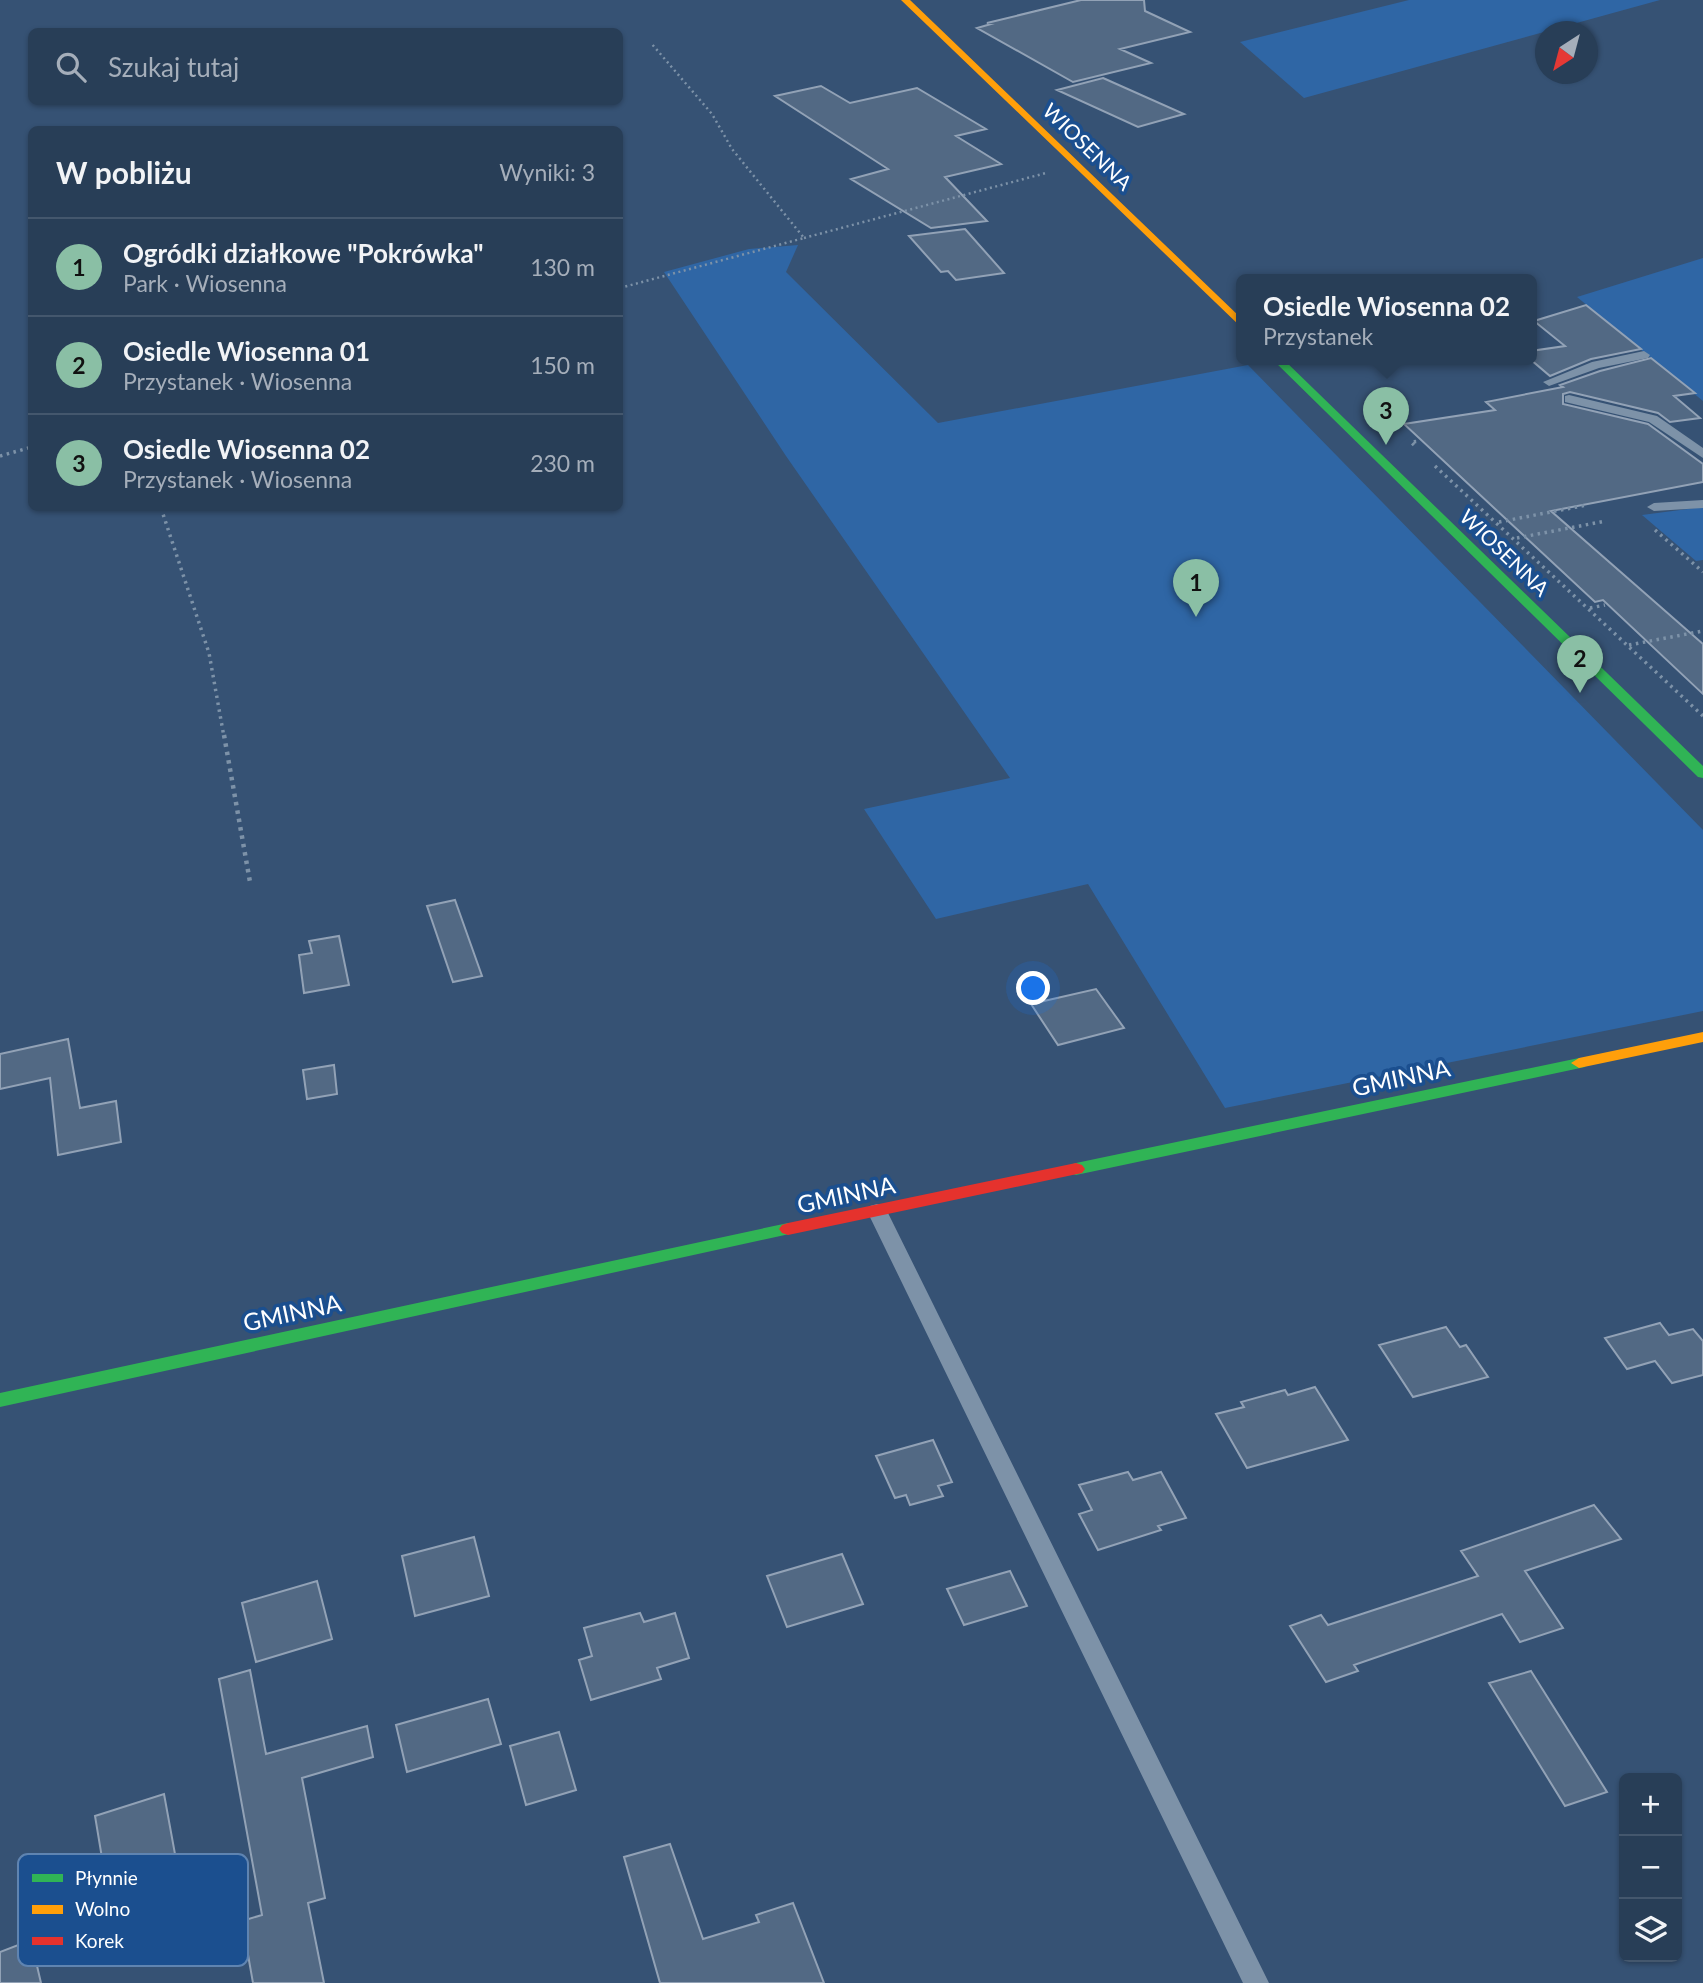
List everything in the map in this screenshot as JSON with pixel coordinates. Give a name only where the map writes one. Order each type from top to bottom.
[{"type":"street","name":"WIOSENNA","points":[[905,0],[1236,319]]},
{"type":"street","name":"WIOSENNA","points":[[1283,365],[1703,774]]},
{"type":"street","name":"GMINNA","points":[[0,1400],[452,1300],[1703,1037]]},
{"type":"lane","points":[[1549,382],[1596,365],[1644,355]]},
{"type":"lane","points":[[1569,399],[1653,419],[1703,454]]},
{"type":"lane","points":[[1654,507],[1703,504]]},
{"type":"lane","points":[[877,1211],[1256,1983]]},
{"type":"path","points":[[651,43],[712,114],[732,149],[804,238]]},
{"type":"path","points":[[623,287],[1077,165]]},
{"type":"path","points":[[1420,441],[1411,442],[1420,451]]},
{"type":"path","points":[[0,456],[28,448]]},
{"type":"path","points":[[1429,459],[1703,716]]},
{"type":"path","points":[[1498,522],[1587,505]]},
{"type":"path","points":[[162,511],[209,653],[250,882]]},
{"type":"path","points":[[1516,538],[1606,521]]},
{"type":"path","points":[[1653,529],[1703,572]]},
{"type":"path","points":[[1590,608],[1605,605]]},
{"type":"path","points":[[1629,645],[1703,631]]},
{"type":"shaded area","points":[[1409,0],[1660,0],[1584,21],[1535,21],[1535,34],[1304,98],[1240,42]]},
{"type":"shaded area","points":[[798,245],[786,272],[938,423],[1248,365],[1703,830],[1703,1011],[1225,1108],[1088,884],[936,919],[864,809],[1010,778],[786,456],[664,272],[749,249]]},
{"type":"shaded area","points":[[1703,258],[1703,401],[1577,297]]},
{"type":"shaded area","points":[[1703,507],[1703,560],[1696,561],[1642,515]]},
{"type":"building","points":[[1081,0],[1144,0],[1145,11],[1190,32],[1120,49],[1151,63],[1073,82],[977,28],[991,24],[987,23]]},
{"type":"building","points":[[1103,78],[1184,114],[1138,127],[1057,90]]},
{"type":"building","points":[[821,86],[850,103],[917,88],[986,129],[956,136],[1001,164],[945,177],[987,221],[931,228],[851,179],[888,169],[775,96]]},
{"type":"building","points":[[965,229],[1004,273],[956,280],[948,271],[941,272],[909,236]]},
{"type":"building","points":[[1586,305],[1641,349],[1591,359],[1550,376],[1537,365],[1537,350],[1565,346],[1537,323],[1537,320]]},
{"type":"building","points":[[1651,358],[1695,393],[1674,396],[1700,418],[1670,422],[1658,413],[1570,392],[1563,394],[1563,404],[1648,424],[1703,464],[1703,482],[1551,511],[1703,644],[1703,694],[1603,600],[1595,602],[1404,424],[1495,410],[1486,402],[1563,387],[1560,385],[1600,371]]},
{"type":"building","points":[[455,900],[482,976],[453,982],[427,906]]},
{"type":"building","points":[[339,936],[349,985],[304,993],[299,955],[312,953],[309,941]]},
{"type":"building","points":[[1096,989],[1124,1028],[1058,1045],[1031,1004]]},
{"type":"building","points":[[68,1039],[80,1108],[116,1101],[121,1142],[58,1155],[50,1078],[0,1089],[0,1054]]},
{"type":"building","points":[[334,1065],[337,1094],[307,1099],[303,1070]]},
{"type":"building","points":[[1660,1323],[1669,1335],[1693,1329],[1703,1341],[1703,1375],[1672,1383],[1655,1361],[1627,1369],[1605,1338]]},
{"type":"building","points":[[1446,1327],[1460,1347],[1466,1345],[1488,1377],[1413,1397],[1379,1345]]},
{"type":"building","points":[[1315,1387],[1348,1440],[1247,1468],[1216,1414],[1244,1407],[1241,1402],[1285,1390],[1288,1395]]},
{"type":"building","points":[[933,1440],[952,1482],[938,1486],[943,1496],[910,1505],[906,1495],[895,1498],[876,1456]]},
{"type":"building","points":[[1128,1472],[1133,1480],[1161,1472],[1186,1518],[1158,1526],[1161,1530],[1098,1550],[1079,1514],[1092,1510],[1079,1485]]},
{"type":"building","points":[[1594,1505],[1621,1539],[1525,1571],[1563,1628],[1520,1642],[1502,1614],[1354,1665],[1358,1671],[1326,1682],[1290,1626],[1321,1615],[1328,1625],[1478,1576],[1461,1551]]},
{"type":"building","points":[[474,1537],[489,1596],[415,1616],[402,1556]]},
{"type":"building","points":[[842,1554],[863,1604],[787,1627],[767,1576]]},
{"type":"building","points":[[1010,1571],[1027,1606],[964,1625],[947,1589]]},
{"type":"building","points":[[317,1581],[332,1639],[256,1662],[242,1603]]},
{"type":"building","points":[[640,1613],[644,1622],[675,1613],[689,1658],[657,1668],[661,1679],[591,1700],[579,1660],[592,1656],[584,1628]]},
{"type":"building","points":[[250,1670],[266,1754],[367,1726],[373,1757],[302,1778],[325,1898],[308,1903],[324,1983],[253,1983],[248,1955],[248,1919],[262,1915],[219,1679]]},
{"type":"building","points":[[1531,1671],[1607,1792],[1565,1806],[1489,1683]]},
{"type":"building","points":[[488,1699],[501,1744],[407,1772],[396,1725]]},
{"type":"building","points":[[559,1732],[576,1790],[526,1805],[510,1746]]},
{"type":"building","points":[[164,1794],[175,1854],[101,1854],[95,1816]]},
{"type":"building","points":[[670,1844],[703,1939],[759,1922],[756,1915],[793,1903],[824,1983],[660,1983],[624,1857]]},
{"type":"building","points":[[18,1945],[18,1966],[37,1966],[41,1983],[0,1983],[0,1952]]},
{"type":"traffic: fast","points":[[1283,365],[1703,774]]},
{"type":"traffic: fast","points":[[1076,1169],[1579,1063]]},
{"type":"traffic: fast","points":[[0,1400],[788,1229]]},
{"type":"traffic: slow","points":[[905,0],[1236,319]]},
{"type":"traffic: slow","points":[[1579,1063],[1703,1037]]},
{"type":"traffic: jam","points":[[788,1229],[1076,1169]]},
{"type":"place","name":"Osiedle Wiosenna 02","points":[[1386,445]]},
{"type":"place","name":"Ogródki działkowe \"Pokrówka\"","points":[[1196,617]]},
{"type":"place","name":"Osiedle Wiosenna 01","points":[[1580,693]]}]
